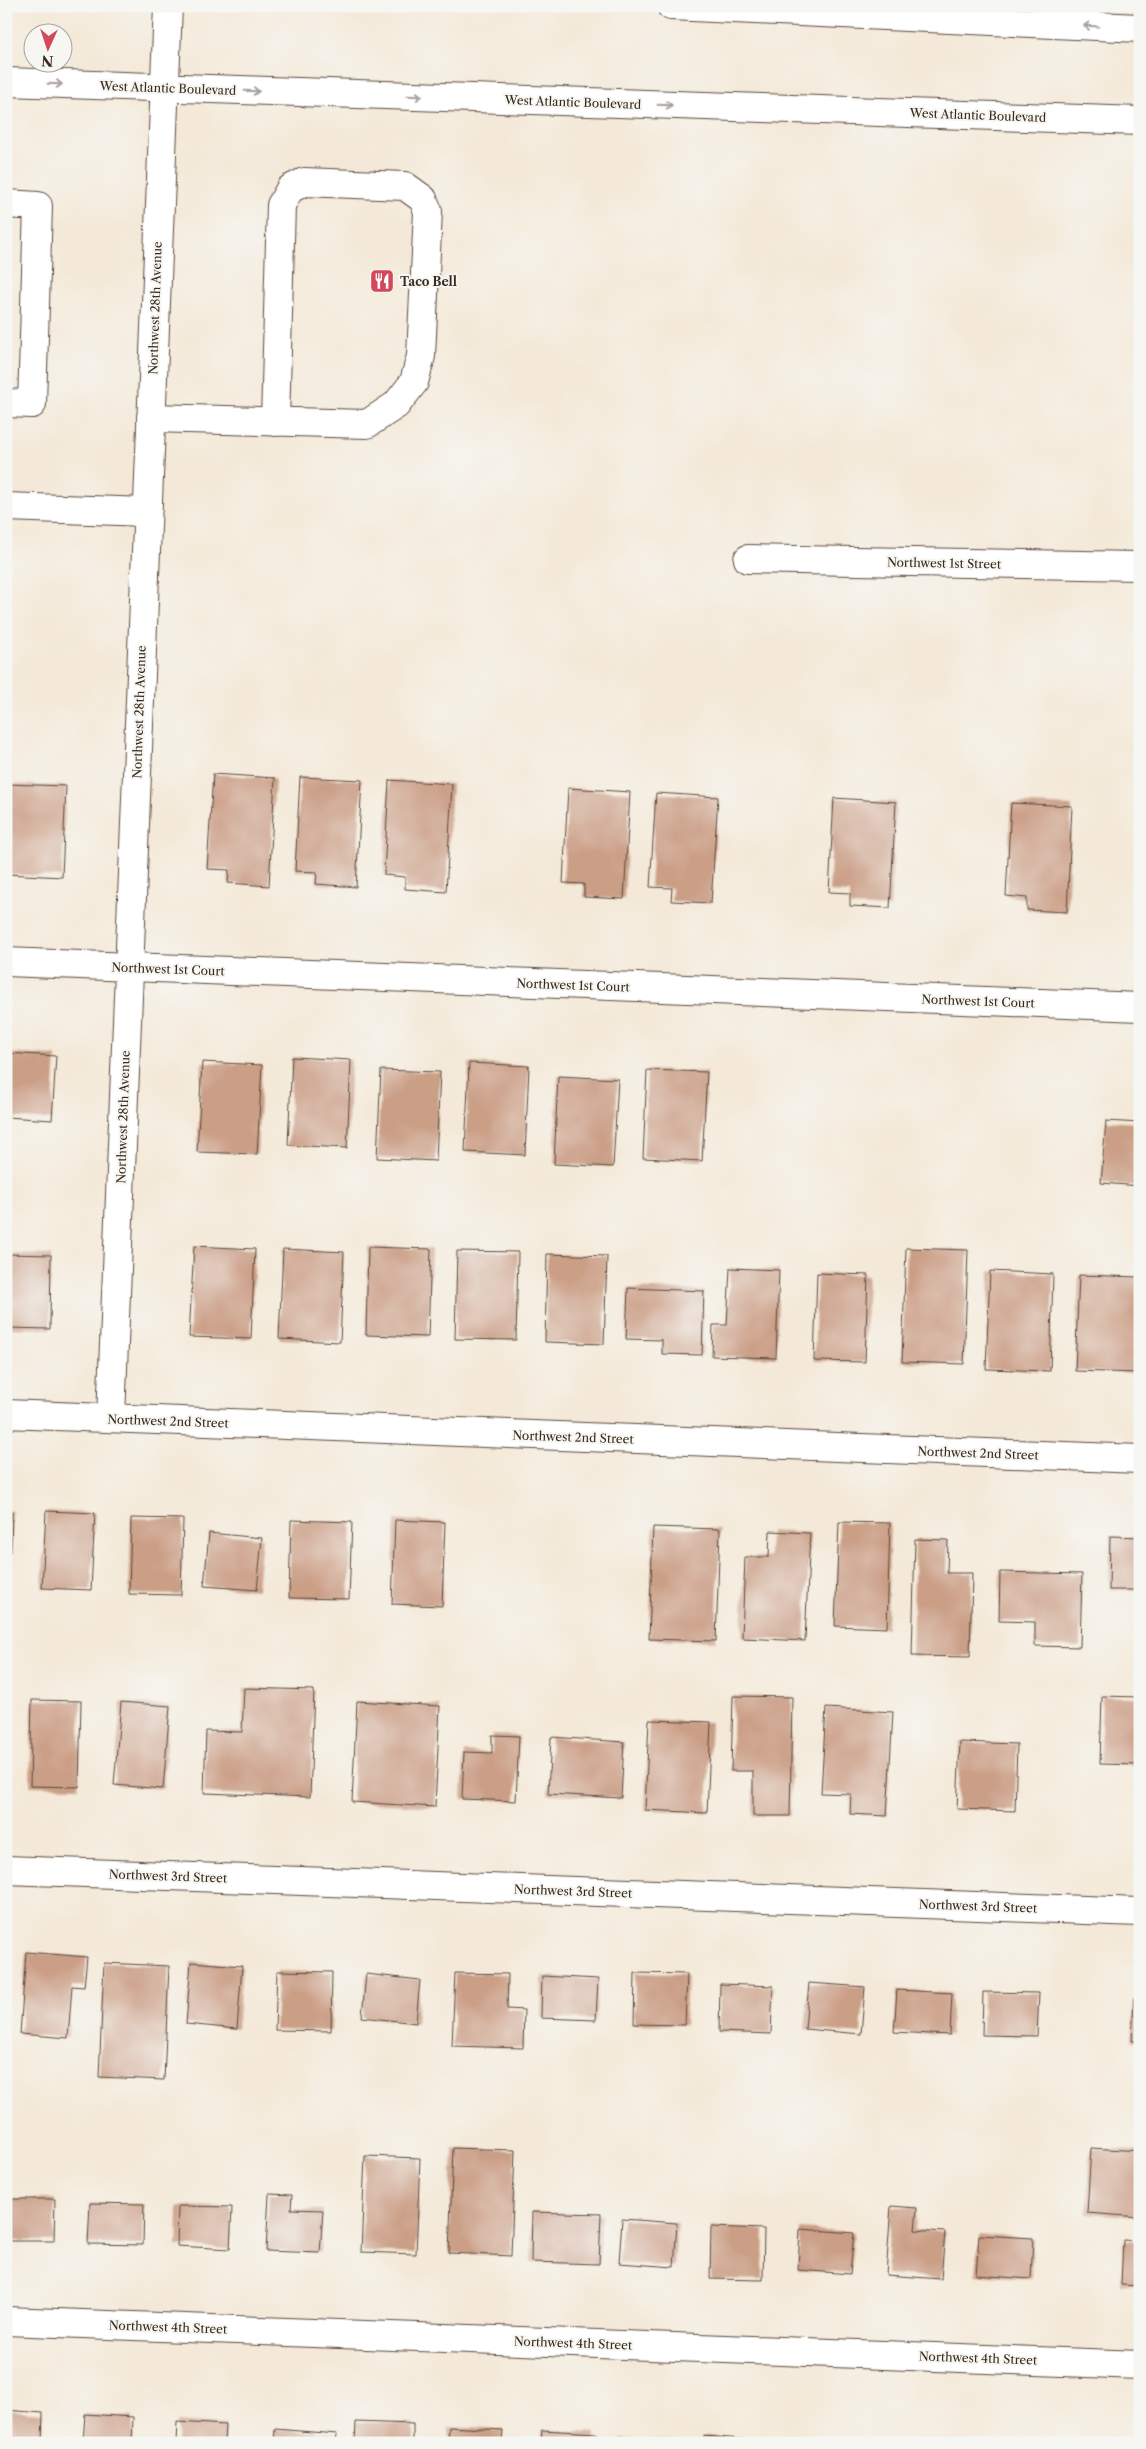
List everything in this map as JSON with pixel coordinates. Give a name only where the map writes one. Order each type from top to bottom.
[{"type":"street","name":"Northwest 28th Avenue","points":[[111,1418],[168,6]]},
{"type":"street","points":[[671,6],[1140,28]]},
{"type":"street","name":"West Atlantic Boulevard","points":[[6,82],[1140,121]]},
{"type":"street","points":[[151,418],[275,422],[367,424],[396,405],[414,382],[422,356],[428,211],[423,199],[405,186],[304,182],[290,189],[281,205],[275,422]]},
{"type":"street","points":[[6,204],[38,206],[32,404],[6,403]]},
{"type":"street","points":[[6,507],[147,512]]},
{"type":"street","name":"Northwest 1st Street","points":[[748,559],[1140,566]]},
{"type":"street","name":"Northwest 1st Court","points":[[6,962],[1140,1007]]},
{"type":"street","name":"Northwest 2nd Street","points":[[6,1414],[1140,1459]]},
{"type":"street","name":"Northwest 3rd Street","points":[[6,1870],[1140,1912]]},
{"type":"street","name":"Northwest 4th Street","points":[[6,2321],[1140,2365]]},
{"type":"building","points":[[213,774],[275,778],[269,886],[228,883],[229,870],[207,869]]},
{"type":"building","points":[[300,777],[362,780],[356,887],[316,884],[317,872],[295,871]]},
{"type":"building","points":[[389,780],[452,784],[446,892],[405,889],[405,877],[384,875]]},
{"type":"building","points":[[6,784],[66,786],[62,877],[6,874]]},
{"type":"building","points":[[568,788],[630,792],[624,899],[584,897],[584,884],[563,883]]},
{"type":"building","points":[[656,793],[718,797],[711,903],[671,901],[672,888],[650,887]]},
{"type":"building","points":[[834,798],[896,802],[890,908],[850,906],[850,893],[829,892]]},
{"type":"building","points":[[1011,803],[1072,806],[1067,912],[1027,910],[1027,898],[1006,896]]},
{"type":"building","points":[[6,1053],[56,1056],[52,1120],[6,1117]]},
{"type":"building","points":[[292,1057],[351,1060],[347,1148],[288,1145]]},
{"type":"building","points":[[202,1062],[262,1065],[257,1154],[197,1152]]},
{"type":"building","points":[[469,1063],[529,1066],[525,1155],[465,1152]]},
{"type":"building","points":[[381,1070],[440,1072],[436,1161],[377,1158]]},
{"type":"building","points":[[647,1070],[707,1072],[702,1161],[643,1158]]},
{"type":"building","points":[[558,1076],[618,1079],[613,1167],[554,1164]]},
{"type":"building","points":[[1106,1121],[1140,1123],[1140,1186],[1101,1183]]},
{"type":"building","points":[[194,1246],[255,1249],[251,1339],[189,1337]]},
{"type":"building","points":[[368,1247],[431,1249],[428,1337],[366,1335]]},
{"type":"building","points":[[906,1248],[968,1250],[964,1364],[902,1362]]},
{"type":"building","points":[[283,1249],[344,1252],[340,1342],[279,1339]]},
{"type":"building","points":[[457,1251],[518,1252],[516,1340],[455,1339]]},
{"type":"building","points":[[6,1254],[51,1255],[50,1329],[6,1328]]},
{"type":"building","points":[[547,1254],[607,1256],[604,1344],[545,1342]]},
{"type":"building","points":[[730,1268],[779,1270],[776,1358],[712,1356],[713,1325],[727,1325]]},
{"type":"building","points":[[990,1271],[1053,1274],[1050,1371],[986,1369]]},
{"type":"building","points":[[817,1273],[868,1275],[865,1362],[814,1361]]},
{"type":"building","points":[[1079,1275],[1140,1277],[1138,1373],[1075,1371]]},
{"type":"building","points":[[628,1288],[704,1291],[702,1355],[662,1354],[662,1340],[626,1339]]},
{"type":"building","points":[[6,1511],[12,1511],[11,1551],[6,1550]]},
{"type":"building","points":[[46,1511],[95,1513],[91,1590],[42,1588]]},
{"type":"building","points":[[131,1518],[183,1519],[181,1595],[129,1594]]},
{"type":"building","points":[[291,1520],[352,1522],[349,1599],[289,1598]]},
{"type":"building","points":[[395,1520],[445,1522],[442,1606],[392,1604]]},
{"type":"building","points":[[839,1522],[890,1523],[887,1628],[835,1626]]},
{"type":"building","points":[[653,1527],[720,1529],[716,1641],[649,1639]]},
{"type":"building","points":[[770,1531],[810,1533],[805,1641],[742,1638],[745,1557],[769,1557]]},
{"type":"building","points":[[209,1533],[262,1538],[257,1590],[204,1586]]},
{"type":"building","points":[[1110,1536],[1140,1537],[1140,1590],[1109,1590]]},
{"type":"building","points":[[915,1539],[948,1540],[947,1573],[972,1573],[970,1657],[912,1656]]},
{"type":"building","points":[[1000,1572],[1082,1574],[1080,1647],[1035,1646],[1035,1622],[999,1621]]},
{"type":"building","points":[[244,1688],[314,1690],[310,1797],[204,1793],[206,1731],[242,1732]]},
{"type":"building","points":[[733,1696],[792,1697],[790,1816],[753,1816],[753,1771],[731,1771]]},
{"type":"building","points":[[1102,1696],[1140,1697],[1140,1765],[1100,1764]]},
{"type":"building","points":[[32,1700],[81,1701],[79,1787],[30,1786]]},
{"type":"building","points":[[357,1701],[440,1706],[435,1807],[352,1802]]},
{"type":"building","points":[[121,1702],[170,1706],[163,1789],[114,1785]]},
{"type":"building","points":[[826,1708],[893,1712],[887,1816],[850,1814],[851,1794],[821,1793]]},
{"type":"building","points":[[649,1720],[711,1722],[707,1813],[645,1810]]},
{"type":"building","points":[[492,1735],[519,1736],[516,1801],[462,1799],[464,1752],[492,1753]]},
{"type":"building","points":[[551,1737],[624,1742],[621,1798],[548,1794]]},
{"type":"building","points":[[960,1742],[1017,1744],[1015,1811],[957,1809]]},
{"type":"building","points":[[26,1952],[87,1957],[84,1987],[72,1986],[68,2038],[20,2034]]},
{"type":"building","points":[[191,1962],[242,1966],[237,2029],[186,2024]]},
{"type":"building","points":[[104,1963],[169,1966],[164,2080],[99,2077]]},
{"type":"building","points":[[277,1971],[332,1972],[331,2031],[275,2030]]},
{"type":"building","points":[[455,1973],[508,1974],[507,2009],[524,2010],[523,2048],[452,2046]]},
{"type":"building","points":[[635,1973],[687,1974],[685,2025],[634,2024]]},
{"type":"building","points":[[366,1974],[420,1980],[416,2023],[362,2017]]},
{"type":"building","points":[[542,1976],[598,1979],[596,2020],[541,2018]]},
{"type":"building","points":[[809,1983],[865,1987],[861,2034],[805,2029]]},
{"type":"building","points":[[720,1984],[773,1986],[771,2034],[719,2032]]},
{"type":"building","points":[[897,1990],[952,1993],[950,2035],[894,2032]]},
{"type":"building","points":[[983,1992],[1039,1993],[1037,2036],[982,2035]]},
{"type":"building","points":[[1134,1998],[1140,1998],[1140,2041],[1132,2041]]},
{"type":"building","points":[[453,2148],[515,2150],[511,2256],[449,2253]]},
{"type":"building","points":[[1091,2148],[1140,2151],[1140,2217],[1087,2213]]},
{"type":"building","points":[[365,2156],[420,2158],[416,2254],[361,2252]]},
{"type":"building","points":[[269,2194],[292,2195],[291,2209],[323,2210],[320,2253],[266,2251]]},
{"type":"building","points":[[6,2199],[55,2199],[54,2241],[6,2241]]},
{"type":"building","points":[[90,2203],[144,2204],[143,2245],[88,2244]]},
{"type":"building","points":[[178,2206],[232,2207],[230,2249],[177,2246]]},
{"type":"building","points":[[891,2206],[917,2208],[915,2230],[945,2232],[941,2279],[886,2275]]},
{"type":"building","points":[[532,2212],[601,2214],[599,2264],[531,2262]]},
{"type":"building","points":[[622,2219],[677,2223],[674,2267],[619,2263]]},
{"type":"building","points":[[711,2227],[764,2229],[763,2280],[710,2279]]},
{"type":"building","points":[[800,2229],[854,2233],[850,2274],[798,2270]]},
{"type":"building","points":[[979,2235],[1033,2238],[1031,2279],[976,2275]]},
{"type":"building","points":[[1123,2240],[1140,2241],[1140,2286],[1121,2285]]},
{"type":"building","points":[[6,2410],[43,2413],[42,2443],[6,2443]]},
{"type":"building","points":[[85,2414],[133,2417],[132,2443],[83,2443]]},
{"type":"building","points":[[177,2422],[225,2425],[224,2443],[176,2443]]},
{"type":"building","points":[[356,2422],[413,2424],[413,2443],[355,2443]]},
{"type":"building","points":[[449,2427],[503,2430],[502,2443],[448,2443]]},
{"type":"building","points":[[275,2429],[337,2434],[336,2443],[274,2443]]},
{"type":"building","points":[[542,2430],[596,2433],[595,2443],[541,2443]]},
{"type":"building","points":[[704,2436],[768,2441],[768,2443],[703,2443]]},
{"type":"building","points":[[620,2439],[680,2441],[680,2443],[620,2443]]},
{"type":"building","points":[[792,2439],[827,2441],[827,2443],[792,2443]]},
{"type":"place","name":"Taco Bell","points":[[382,281]]}]
